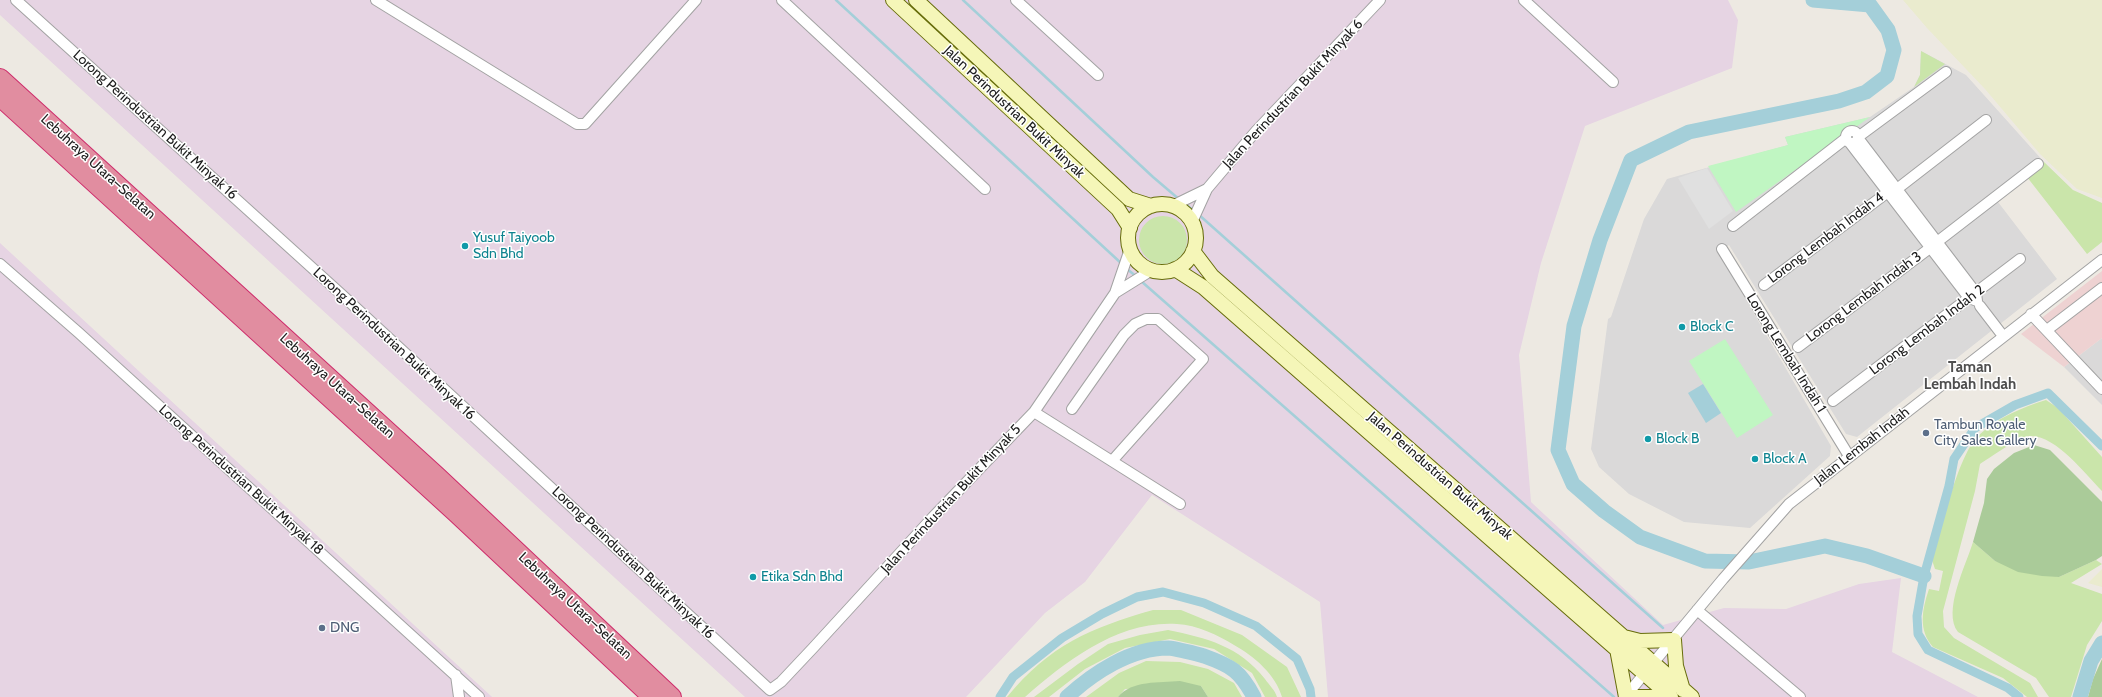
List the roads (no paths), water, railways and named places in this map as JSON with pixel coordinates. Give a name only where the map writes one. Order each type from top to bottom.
[{"type":"highway","name":"Lebuhraya Utara–Selatan","points":[[0,78],[442,481],[672,697]]},
{"type":"highway","name":"Lebuhraya Utara–Selatan","points":[[0,97],[456,513],[652,697]]},
{"type":"main road","name":"Jalan Perindustrian Bukit Minyak","points":[[893,0],[1118,209],[1130,228]]},
{"type":"main road","name":"Jalan Perindustrian Bukit Minyak","points":[[916,0],[1129,199],[1151,206]]},
{"type":"main road","points":[[1176,204],[1187,215],[1194,219],[1195,232],[1193,251],[1186,262],[1175,269],[1164,272],[1148,273],[1135,258],[1128,254],[1130,228],[1134,218],[1151,206],[1176,204]]},
{"type":"main road","name":"Jalan Perindustrian Bukit Minyak","points":[[1193,251],[1212,276],[1650,669],[1688,693]]},
{"type":"main road","name":"Jalan Perindustrian Bukit Minyak","points":[[1175,269],[1203,287],[1620,642]]},
{"type":"main road","points":[[1662,697],[1626,697],[1620,642],[1674,640],[1676,666],[1688,693]]},
{"type":"main road","name":"Jalan Perindustrian Bukit Minyak","points":[[1650,669],[1671,697]]},
{"type":"street","name":"Lorong Perindustrian Bukit Minyak 16","points":[[16,0],[341,294],[770,690]]},
{"type":"street","points":[[376,0],[577,124],[585,124],[696,0]]},
{"type":"street","points":[[782,0],[985,190]]},
{"type":"street","points":[[1016,0],[1098,75]]},
{"type":"street","name":"Jalan Perindustrian Bukit Minyak 6","points":[[1207,189],[1256,131],[1380,0]]},
{"type":"street","points":[[1524,0],[1613,82]]},
{"type":"street","points":[[1733,226],[1946,72]]},
{"type":"street","name":"Lorong Lembah Indah 4","points":[[1764,284],[1893,191],[1986,120]]},
{"type":"street","points":[[1853,139],[1973,296]]},
{"type":"street","name":"Lorong Lembah Indah 3","points":[[1798,347],[1934,245],[2038,164]]},
{"type":"street","points":[[1176,204],[1207,189]]},
{"type":"street","points":[[1194,219],[1207,189]]},
{"type":"street","name":"Lorong Lembah Indah 1","points":[[1722,249],[1849,456]]},
{"type":"street","points":[[1115,293],[1128,254]]},
{"type":"street","name":"Lorong Lembah Indah 2","points":[[1833,401],[2020,259]]},
{"type":"street","name":"Jalan Lembah Indah","points":[[1626,697],[1754,541],[1788,504],[2102,260]]},
{"type":"street","name":"Lorong Perindustrian Bukit Minyak 18","points":[[0,264],[79,333],[479,697]]},
{"type":"street","points":[[1115,293],[1148,273]]},
{"type":"street","points":[[2047,330],[2102,288]]},
{"type":"street","name":"Jalan Perindustrian Bukit Minyak 5","points":[[770,690],[781,682],[933,516],[1034,412],[1115,293]]},
{"type":"street","points":[[1980,306],[2003,336]]},
{"type":"street","points":[[2031,314],[2101,385]]},
{"type":"street","points":[[1072,409],[1124,335],[1135,324],[1146,319],[1158,319],[1203,360],[1112,461]]},
{"type":"street","points":[[1034,412],[1180,504]]},
{"type":"street","points":[[1697,610],[1800,697]]},
{"type":"street","points":[[456,675],[459,697]]},
{"type":"water","points":[[1703,384],[1721,413],[1706,423],[1688,393]]},
{"type":"waterway","points":[[836,0],[1122,264]]},
{"type":"waterway","points":[[963,0],[1153,177],[1180,200]]},
{"type":"waterway","points":[[1813,0],[1870,5],[1888,30],[1894,50],[1887,76],[1866,92],[1839,101],[1689,132],[1631,160],[1600,240],[1574,326],[1558,450],[1573,484],[1604,511],[1640,537],[1705,561],[1749,562],[1825,546],[1867,556],[1924,576]]},
{"type":"waterway","points":[[1184,203],[1194,211]]},
{"type":"waterway","points":[[1198,214],[1663,628]]},
{"type":"waterway","points":[[1127,269],[1137,277]]},
{"type":"waterway","points":[[1141,281],[1614,697]]},
{"type":"waterway","points":[[2019,697],[2008,688],[1928,650],[1918,634],[1917,616],[1924,576],[1949,486],[1954,459],[1975,428],[2015,405],[2048,393],[2102,446]]},
{"type":"waterway","points":[[1000,697],[1013,677],[1062,638],[1102,614],[1137,597],[1163,592],[1204,603],[1256,626],[1297,659],[1310,689],[1311,697]]},
{"type":"waterway","points":[[2080,697],[2091,661],[2102,643]]},
{"type":"waterway","points":[[1067,697],[1089,679],[1127,657],[1140,652],[1168,648],[1204,656],[1222,663],[1234,670],[1239,675],[1254,697]]},
{"type":"place","name":"Yusuf Taiyoob Sdn Bhd","points":[[465,246]]},
{"type":"place","name":"Block C","points":[[1682,327]]},
{"type":"place","name":"Tambun Royale City Sales Gallery","points":[[1926,433]]},
{"type":"place","name":"Block B","points":[[1648,439]]},
{"type":"place","name":"Block A","points":[[1755,459]]},
{"type":"place","name":"Etika Sdn Bhd","points":[[753,577]]},
{"type":"place","name":"DNG","points":[[322,628]]},
{"type":"district","name":"Taman Lembah Indah","points":[[1970,376]]}]
